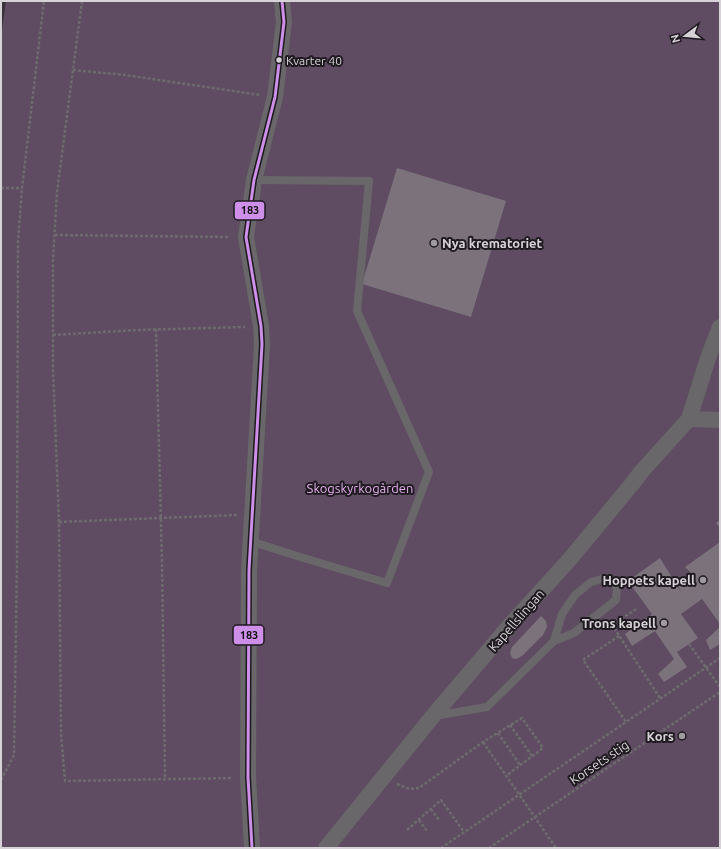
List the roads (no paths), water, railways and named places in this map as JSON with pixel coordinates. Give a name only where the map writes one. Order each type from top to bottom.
[{"type":"street","points":[[252,848],[248,777],[250,541],[262,326],[246,238],[254,180],[275,97],[284,22],[282,1]]},
{"type":"street","points":[[720,327],[708,358],[689,419],[720,420]]},
{"type":"street","name":"Kapellslingan","points":[[326,848],[433,716],[512,623],[570,559],[642,471],[689,419]]},
{"type":"lane","points":[[250,541],[387,583],[429,472],[357,311],[369,181],[254,180]]},
{"type":"lane","points":[[433,716],[487,706],[554,641],[574,633],[616,600],[617,588],[613,581],[605,578],[592,582],[575,595],[562,614],[554,641]]},
{"type":"place","name":"Kvarter 40","points":[[279,60]]},
{"type":"place","name":"Nya krematoriet","points":[[434,243]]},
{"type":"place","name":"Hoppets kapell","points":[[703,580]]},
{"type":"place","name":"Trons kapell","points":[[664,623]]},
{"type":"place","name":"Kors","points":[[682,736]]},
{"type":"park label","name":"Skogskyrkogården","points":[[360,488]]}]
